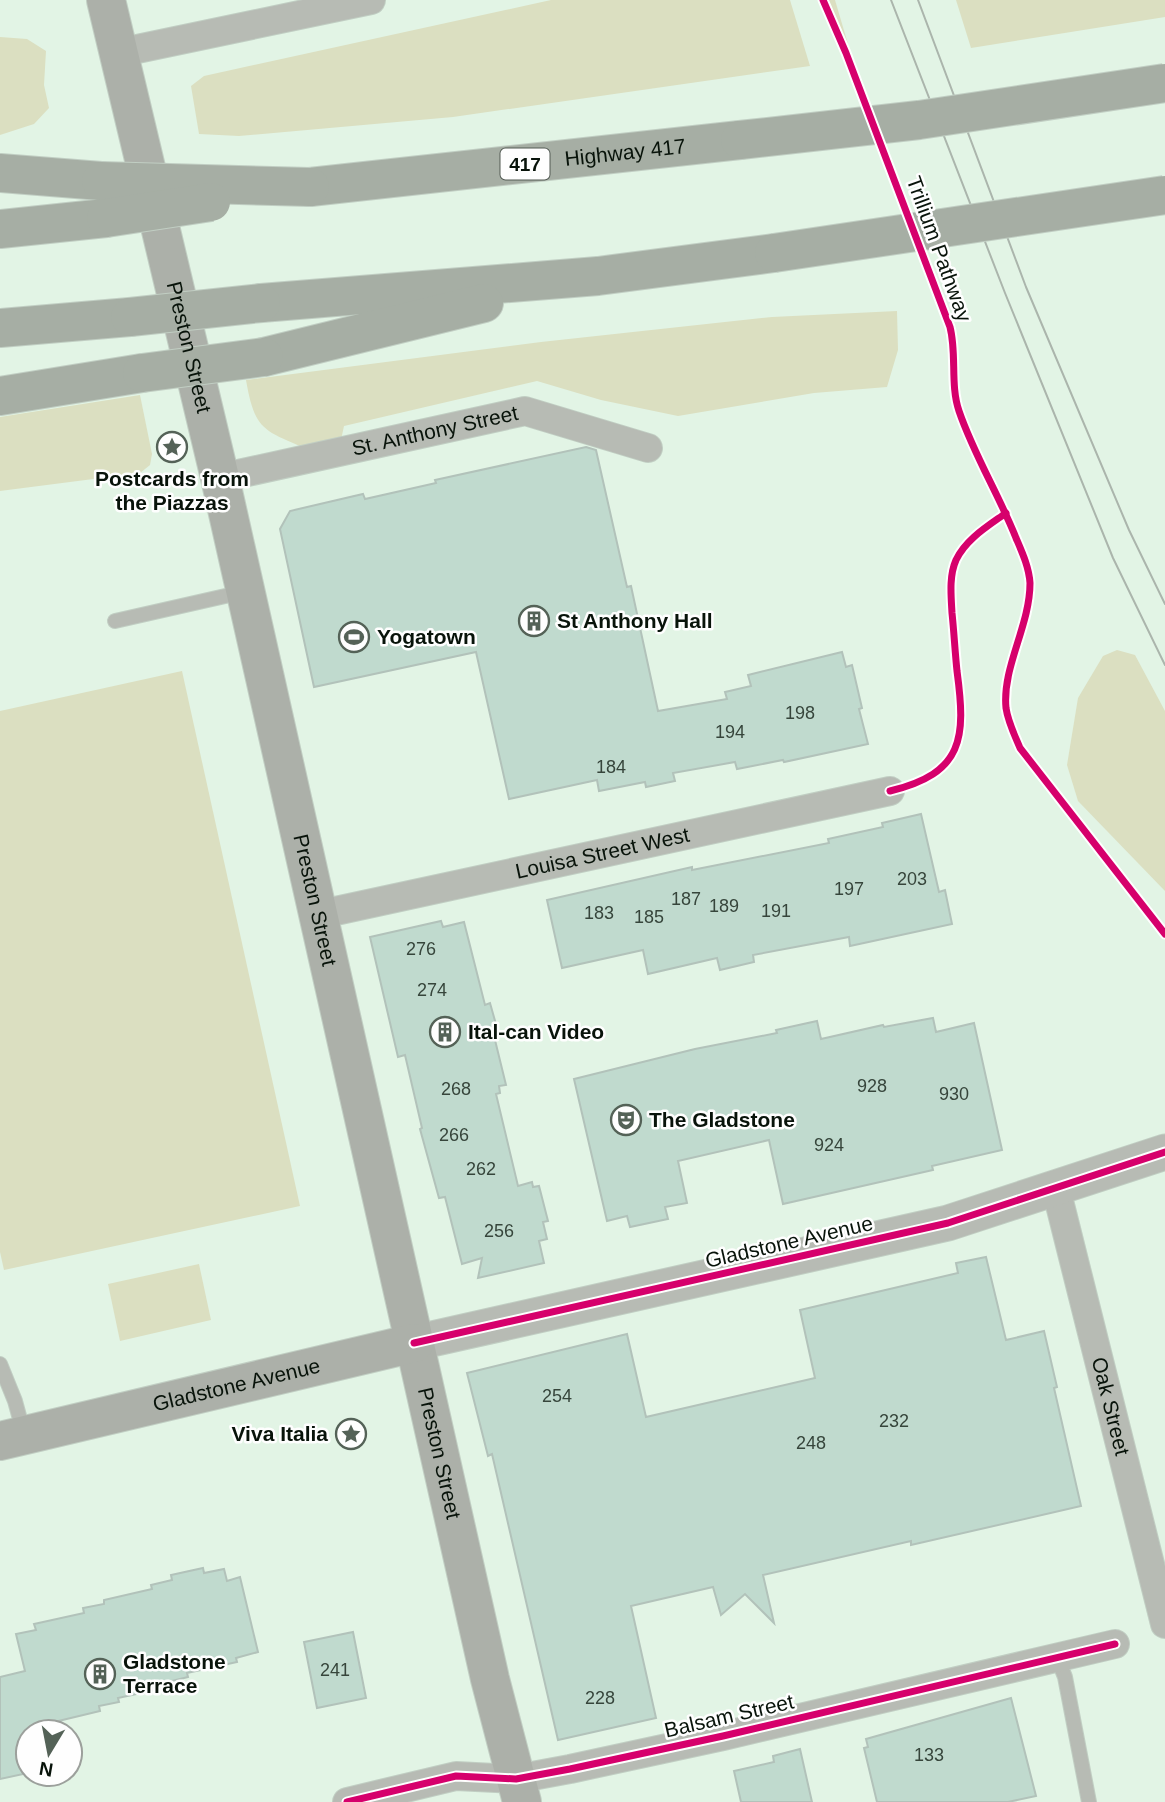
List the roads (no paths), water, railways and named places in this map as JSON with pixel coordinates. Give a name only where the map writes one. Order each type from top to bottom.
[{"type":"highway","name":"Highway 417","points":[[0,229],[103,200],[310,187],[740,140],[919,120],[1165,83]]},
{"type":"highway","points":[[0,173],[103,200]]},
{"type":"highway","points":[[0,328],[261,303],[598,276],[774,253],[1165,195]]},
{"type":"highway","points":[[0,396],[264,357],[598,276]]},
{"type":"main road","name":"Preston Street","points":[[106,0],[220,478],[490,1679],[519,1791]]},
{"type":"main road","name":"Gladstone Avenue","points":[[12,1438],[414,1343]]},
{"type":"street","points":[[118,53],[371,0]]},
{"type":"street","name":"St. Anthony Street","points":[[220,478],[525,411],[648,448]]},
{"type":"street","name":"Louisa Street West","points":[[317,915],[890,791]]},
{"type":"street","name":"Gladstone Avenue","points":[[414,1343],[948,1223],[1165,1152]]},
{"type":"street","name":"Oak Street","points":[[1056,1189],[1165,1624]]},
{"type":"street","name":"Balsam Street","points":[[347,1802],[456,1776],[519,1791],[723,1736],[1115,1644]]},
{"type":"lane","points":[[115,621],[246,591]]},
{"type":"lane","points":[[0,1364],[15,1401],[12,1438]]},
{"type":"lane","points":[[1058,1657],[1065,1677],[1089,1802]]},
{"type":"tram line","points":[[891,0],[1005,293],[1113,558],[1165,665]]},
{"type":"tram line","points":[[918,0],[1026,287],[1129,530],[1165,604]]},
{"type":"place","name":"Postcards from the Piazzas","points":[[172,447]]},
{"type":"place","name":"St Anthony Hall","points":[[534,621]]},
{"type":"place","name":"Yogatown","points":[[354,637]]},
{"type":"place","name":"Ital-can Video","points":[[445,1032]]},
{"type":"place","name":"The Gladstone","points":[[626,1120]]},
{"type":"place","name":"Viva Italia","points":[[351,1434]]},
{"type":"place","name":"Gladstone Terrace","points":[[100,1674]]}]
